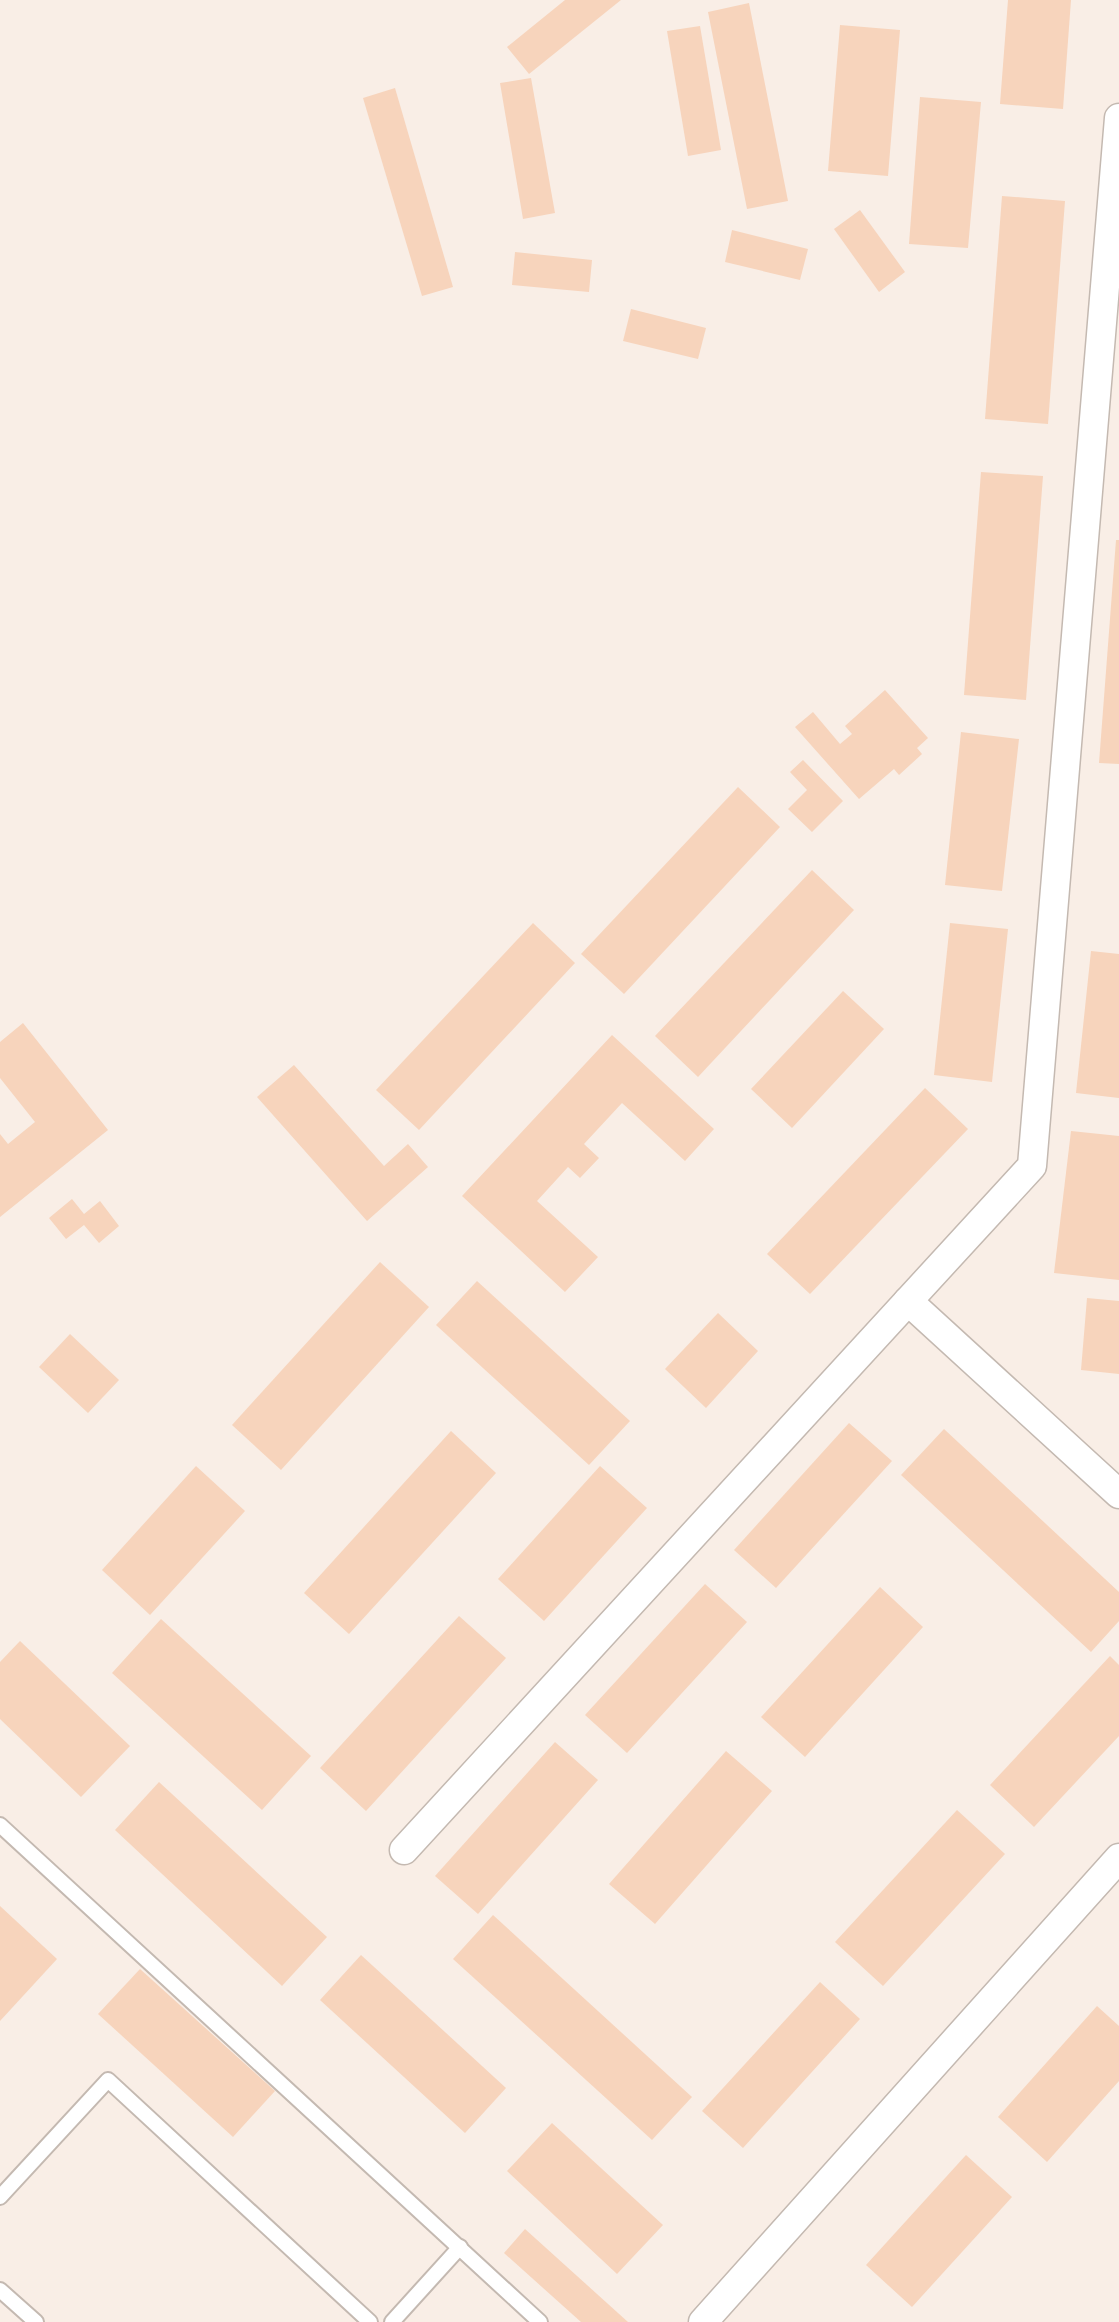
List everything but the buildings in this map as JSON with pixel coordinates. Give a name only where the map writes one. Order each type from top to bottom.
[{"type":"street","points":[[404,1850],[1032,1166],[1119,118]]},
{"type":"street","points":[[908,1300],[1119,1494]]},
{"type":"street","points":[[703,2322],[1119,1858]]},
{"type":"lane","points":[[0,1826],[540,2322]]},
{"type":"lane","points":[[0,2196],[108,2080],[370,2322]]},
{"type":"lane","points":[[392,2322],[460,2247]]},
{"type":"lane","points":[[0,2290],[36,2322]]}]
